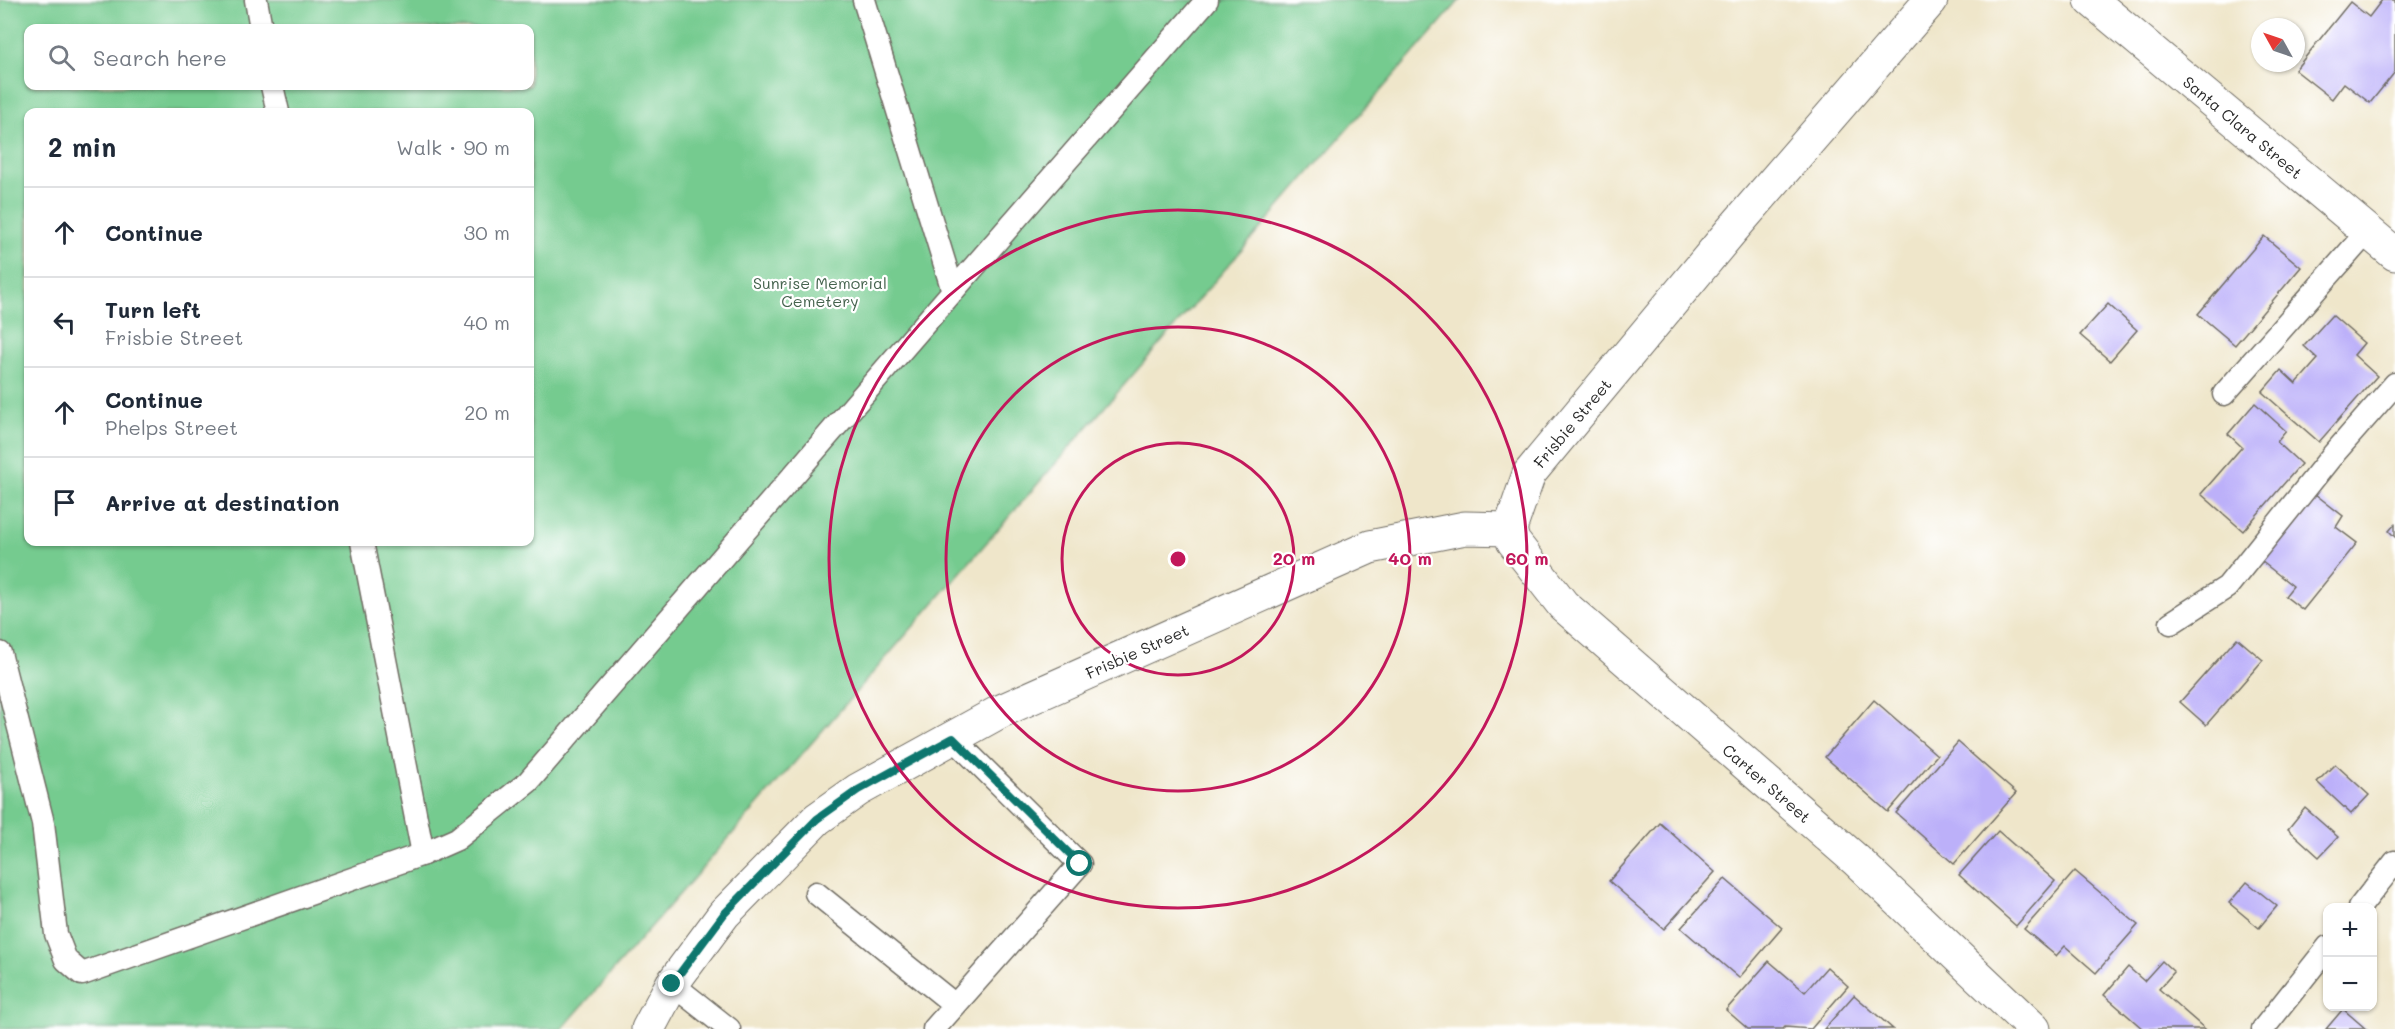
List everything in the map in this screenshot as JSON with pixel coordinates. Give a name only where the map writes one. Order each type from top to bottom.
[{"type":"street","name":"Frisbie Street","points":[[648,1029],[672,984],[724,914],[817,819],[858,790],[1001,711],[1370,547],[1465,528],[1510,529],[1529,474],[1731,231],[1931,0]]},
{"type":"street","name":"Santa Clara Street","points":[[2091,0],[2395,254]]},
{"type":"street","name":"Carter Street","points":[[1510,529],[1513,542],[1563,605],[1856,860],[2034,1029]]},
{"type":"lane","points":[[256,0],[260,24]]},
{"type":"lane","points":[[864,0],[953,291]]},
{"type":"lane","points":[[0,653],[43,823],[56,934],[66,960],[82,974],[423,854],[457,839],[528,782],[1207,0]]},
{"type":"lane","points":[[273,90],[277,108]]},
{"type":"lane","points":[[2224,394],[2368,231]]},
{"type":"lane","points":[[2171,623],[2227,586],[2331,457],[2395,384]]},
{"type":"lane","points":[[363,546],[423,854]]},
{"type":"lane","points":[[934,1029],[1080,864],[953,738]]},
{"type":"lane","points":[[2363,903],[2395,862]]},
{"type":"lane","points":[[816,893],[955,1005]]},
{"type":"lane","points":[[2263,1029],[2323,953]]},
{"type":"lane","points":[[672,984],[729,1029]]},
{"type":"green space","name":"Sunrise Memorial Cemetery","points":[[0,0],[1460,0],[562,1029],[0,1029]]},
{"type":"building","points":[[2382,0],[2395,0],[2395,72],[2370,103],[2344,83],[2332,99],[2298,72],[2305,72],[2305,58],[2350,2],[2369,17]]},
{"type":"building","points":[[2264,236],[2301,267],[2235,345],[2198,314]]},
{"type":"building","points":[[2108,304],[2137,330],[2110,361],[2080,335]]},
{"type":"building","points":[[2332,315],[2364,343],[2354,355],[2377,376],[2319,442],[2262,392],[2281,370],[2296,384],[2318,359],[2304,346]]},
{"type":"building","points":[[2255,403],[2286,431],[2277,442],[2301,464],[2243,531],[2201,494],[2242,447],[2228,434]]},
{"type":"building","points":[[2315,494],[2343,516],[2336,527],[2357,543],[2303,610],[2285,596],[2293,586],[2261,561]]},
{"type":"building","points":[[2395,524],[2395,537],[2389,531]]},
{"type":"building","points":[[2237,638],[2263,660],[2206,725],[2180,702]]},
{"type":"building","points":[[1874,700],[1937,755],[1888,812],[1825,757]]},
{"type":"building","points":[[1958,742],[2016,793],[1954,864],[1896,813]]},
{"type":"building","points":[[2335,764],[2369,795],[2351,814],[2317,782]]},
{"type":"building","points":[[2305,808],[2338,837],[2319,857],[2288,829]]},
{"type":"building","points":[[1660,823],[1715,872],[1664,929],[1609,881]]},
{"type":"building","points":[[1998,831],[2055,881],[2016,926],[1959,875]]},
{"type":"building","points":[[2075,871],[2138,925],[2096,973],[2065,946],[2056,956],[2024,929]]},
{"type":"building","points":[[1725,879],[1782,928],[1739,978],[1681,928]]},
{"type":"building","points":[[2247,882],[2277,906],[2259,928],[2229,903]]},
{"type":"building","points":[[1769,961],[1805,992],[1827,967],[1848,986],[1811,1029],[1785,1027],[1783,1029],[1748,1029],[1726,1010]]},
{"type":"building","points":[[2162,961],[2174,972],[2159,989],[2205,1029],[2143,1029],[2104,995],[2128,967],[2144,981]]},
{"type":"building","points":[[1854,995],[1893,1029],[1824,1029]]},
{"type":"building","points":[[2341,1011],[2345,1011],[2366,1029],[2326,1029]]},
{"type":"route","points":[[672,984],[724,914],[817,819],[858,790],[953,738],[1080,864]]}]
